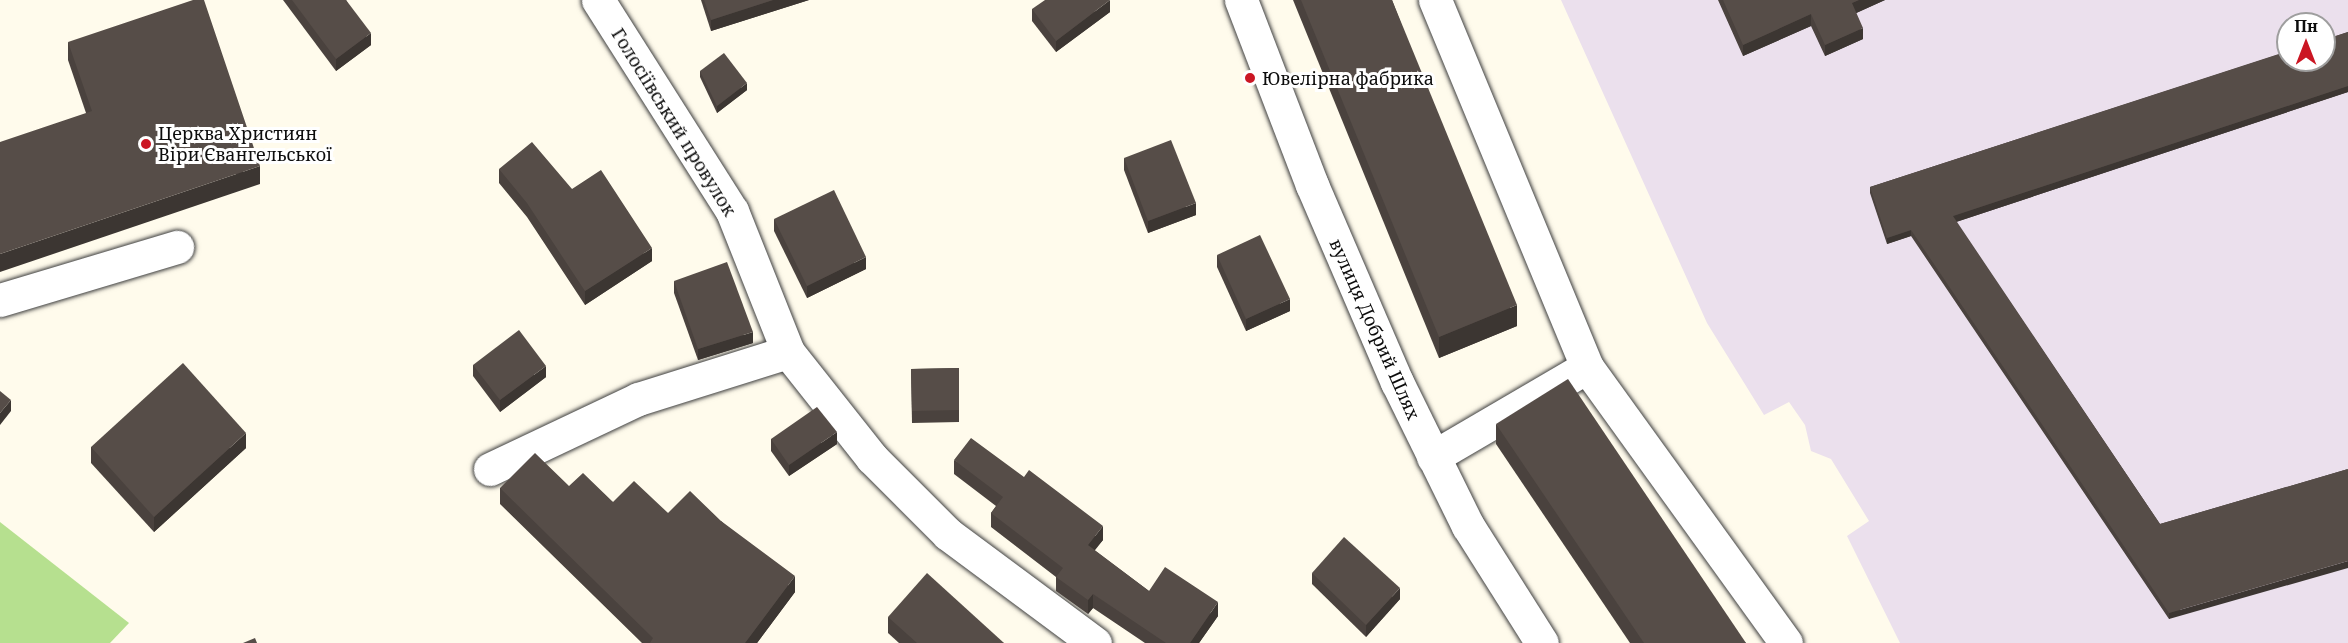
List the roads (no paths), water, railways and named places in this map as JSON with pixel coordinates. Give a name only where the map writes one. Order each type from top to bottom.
[{"type":"street","name":"Голосіївський провулок","points":[[598,0],[732,211],[788,352],[872,458],[948,534],[1095,643]]},
{"type":"street","name":"вулиця Добрий Шлях","points":[[1241,0],[1312,184],[1433,457],[1490,563],[1542,643]]},
{"type":"street","points":[[1435,0],[1587,367],[1786,643]]},
{"type":"street","points":[[0,300],[177,247]]},
{"type":"street","points":[[490,470],[638,399],[788,352]]},
{"type":"street","points":[[1433,457],[1587,367]]},
{"type":"place","name":"Ювелірна фабрика","points":[[1250,78]]},
{"type":"place","name":"Церква Християн Віри Євангельської","points":[[146,144]]}]
